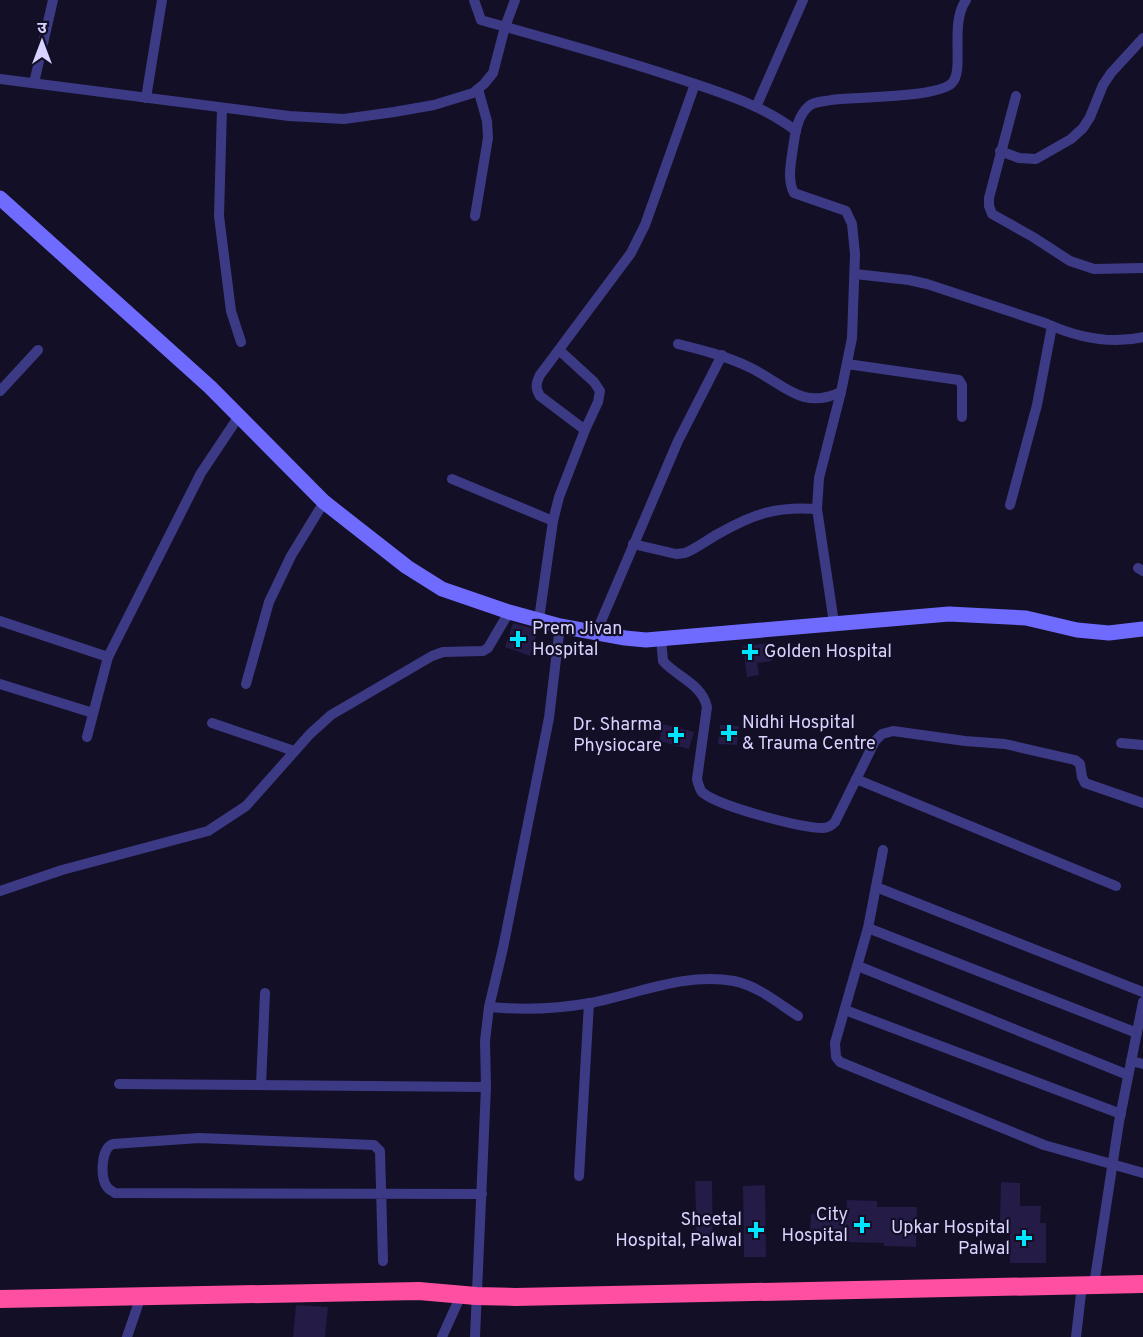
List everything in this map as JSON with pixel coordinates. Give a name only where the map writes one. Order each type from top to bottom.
[{"type":"highway","points":[[0,1299],[419,1291],[468,1296],[558,1297],[1143,1284]]},
{"type":"main road","points":[[0,198],[210,387],[324,502],[407,567],[441,589],[560,626],[624,638],[661,639],[949,614],[1026,618],[1077,630],[1109,633],[1143,629]]},
{"type":"street","points":[[34,83],[53,0]]},
{"type":"street","points":[[146,98],[162,0]]},
{"type":"street","points":[[474,0],[481,20],[628,61],[708,87],[756,107],[783,121],[796,131]]},
{"type":"street","points":[[0,79],[289,116],[344,119],[434,105],[473,93],[493,73],[515,0]]},
{"type":"street","points":[[756,107],[803,0]]},
{"type":"street","points":[[834,623],[817,509],[819,478],[842,392],[852,338],[855,274],[852,224],[846,211],[797,194],[791,187],[791,161],[796,131],[803,113],[813,103],[852,97],[926,93],[947,87],[954,81],[957,67],[957,19],[966,0]]},
{"type":"street","points":[[1000,152],[1019,158],[1036,159],[1071,139],[1083,128],[1090,117],[1111,73],[1143,38]]},
{"type":"street","points":[[585,430],[540,396],[537,391],[537,382],[631,253],[645,225],[695,84]]},
{"type":"street","points":[[475,216],[488,138],[487,121],[478,89]]},
{"type":"street","points":[[1016,96],[988,202],[992,214],[1070,261],[1083,266],[1094,269],[1143,268]]},
{"type":"street","points":[[222,108],[219,216],[231,311],[241,342]]},
{"type":"street","points":[[855,274],[927,284],[1076,335],[1115,341],[1143,337]]},
{"type":"street","points":[[1010,505],[1037,405],[1052,326]]},
{"type":"street","points":[[678,344],[722,355],[751,367],[800,396],[827,399],[842,392]]},
{"type":"street","points":[[0,391],[38,350]]},
{"type":"street","points":[[540,619],[553,521],[559,496],[598,402],[600,391],[594,382],[559,350]]},
{"type":"street","points":[[596,633],[678,441],[722,355]]},
{"type":"street","points":[[847,364],[954,378],[962,385],[962,417]]},
{"type":"street","points":[[87,737],[108,657],[201,473],[238,416]]},
{"type":"street","points":[[452,479],[553,521]]},
{"type":"street","points":[[246,684],[269,602],[291,556],[324,502]]},
{"type":"street","points":[[633,544],[676,554],[685,553],[749,518],[775,510],[817,509]]},
{"type":"street","points":[[0,891],[62,870],[208,831],[246,806],[294,751],[331,715],[432,656],[443,652],[483,651],[488,648],[509,612]]},
{"type":"street","points":[[0,621],[108,657]]},
{"type":"street","points":[[475,1337],[468,1296],[482,1194],[486,1087],[485,1041],[489,1007],[549,718],[560,626]]},
{"type":"street","points":[[661,639],[663,661],[704,696],[707,707],[697,779],[701,791],[740,809],[809,826],[830,827],[835,822],[875,741],[882,735],[893,731],[1005,744],[1075,760],[1080,764],[1085,783],[1143,803]]},
{"type":"street","points":[[0,684],[93,713]]},
{"type":"street","points":[[212,723],[294,751]]},
{"type":"street","points":[[1121,743],[1143,745]]},
{"type":"street","points":[[856,779],[1116,886]]},
{"type":"street","points":[[883,850],[868,928],[836,1043],[835,1051],[840,1062],[1044,1145],[1143,1173]]},
{"type":"street","points":[[876,887],[1143,992]]},
{"type":"street","points":[[868,928],[1137,1033]]},
{"type":"street","points":[[858,966],[1128,1075]]},
{"type":"street","points":[[489,1007],[519,1009],[590,1003],[674,982],[710,978],[746,985],[798,1016]]},
{"type":"street","points":[[261,1085],[265,993]]},
{"type":"street","points":[[1076,1337],[1113,1166],[1143,1002]]},
{"type":"street","points":[[579,1176],[590,1003]]},
{"type":"street","points":[[845,1010],[1121,1114]]},
{"type":"street","points":[[1131,1061],[1143,1064]]},
{"type":"street","points":[[119,1084],[486,1087]]},
{"type":"street","points":[[383,1261],[382,1193],[380,1151],[374,1145],[199,1138],[113,1144],[104,1151],[106,1186],[115,1193],[382,1193],[482,1194]]},
{"type":"street","points":[[127,1337],[141,1296]]},
{"type":"street","points":[[442,1337],[468,1296]]},
{"type":"building","points":[[513,623],[538,630],[530,656],[505,647]]},
{"type":"building","points":[[770,643],[772,661],[757,663],[759,675],[747,677],[743,646]]},
{"type":"building","points":[[663,724],[694,732],[689,749],[659,741]]},
{"type":"building","points":[[720,725],[739,726],[737,745],[718,744]]},
{"type":"building","points":[[695,1181],[712,1181],[713,1243],[697,1244]]},
{"type":"building","points":[[1001,1182],[1020,1183],[1020,1206],[1041,1206],[1040,1223],[1046,1223],[1046,1263],[1010,1263],[1010,1224],[1000,1223]]},
{"type":"building","points":[[765,1185],[766,1257],[744,1257],[743,1186]]},
{"type":"building","points":[[847,1200],[877,1201],[877,1207],[917,1207],[916,1247],[846,1242],[846,1232],[810,1231],[811,1214],[846,1215]]},
{"type":"building","points":[[296,1305],[328,1307],[325,1337],[293,1337]]},
{"type":"place","name":"Prem Jivan Hospital","points":[[518,639]]},
{"type":"place","name":"Golden Hospital","points":[[750,652]]},
{"type":"place","name":"Nidhi Hospital & Trauma Centre","points":[[729,733]]},
{"type":"place","name":"Dr. Sharma Physiocare","points":[[676,735]]},
{"type":"place","name":"City Hospital","points":[[862,1225]]},
{"type":"place","name":"Sheetal Hospital, Palwal","points":[[756,1230]]},
{"type":"place","name":"Upkar Hospital Palwal","points":[[1024,1238]]}]
